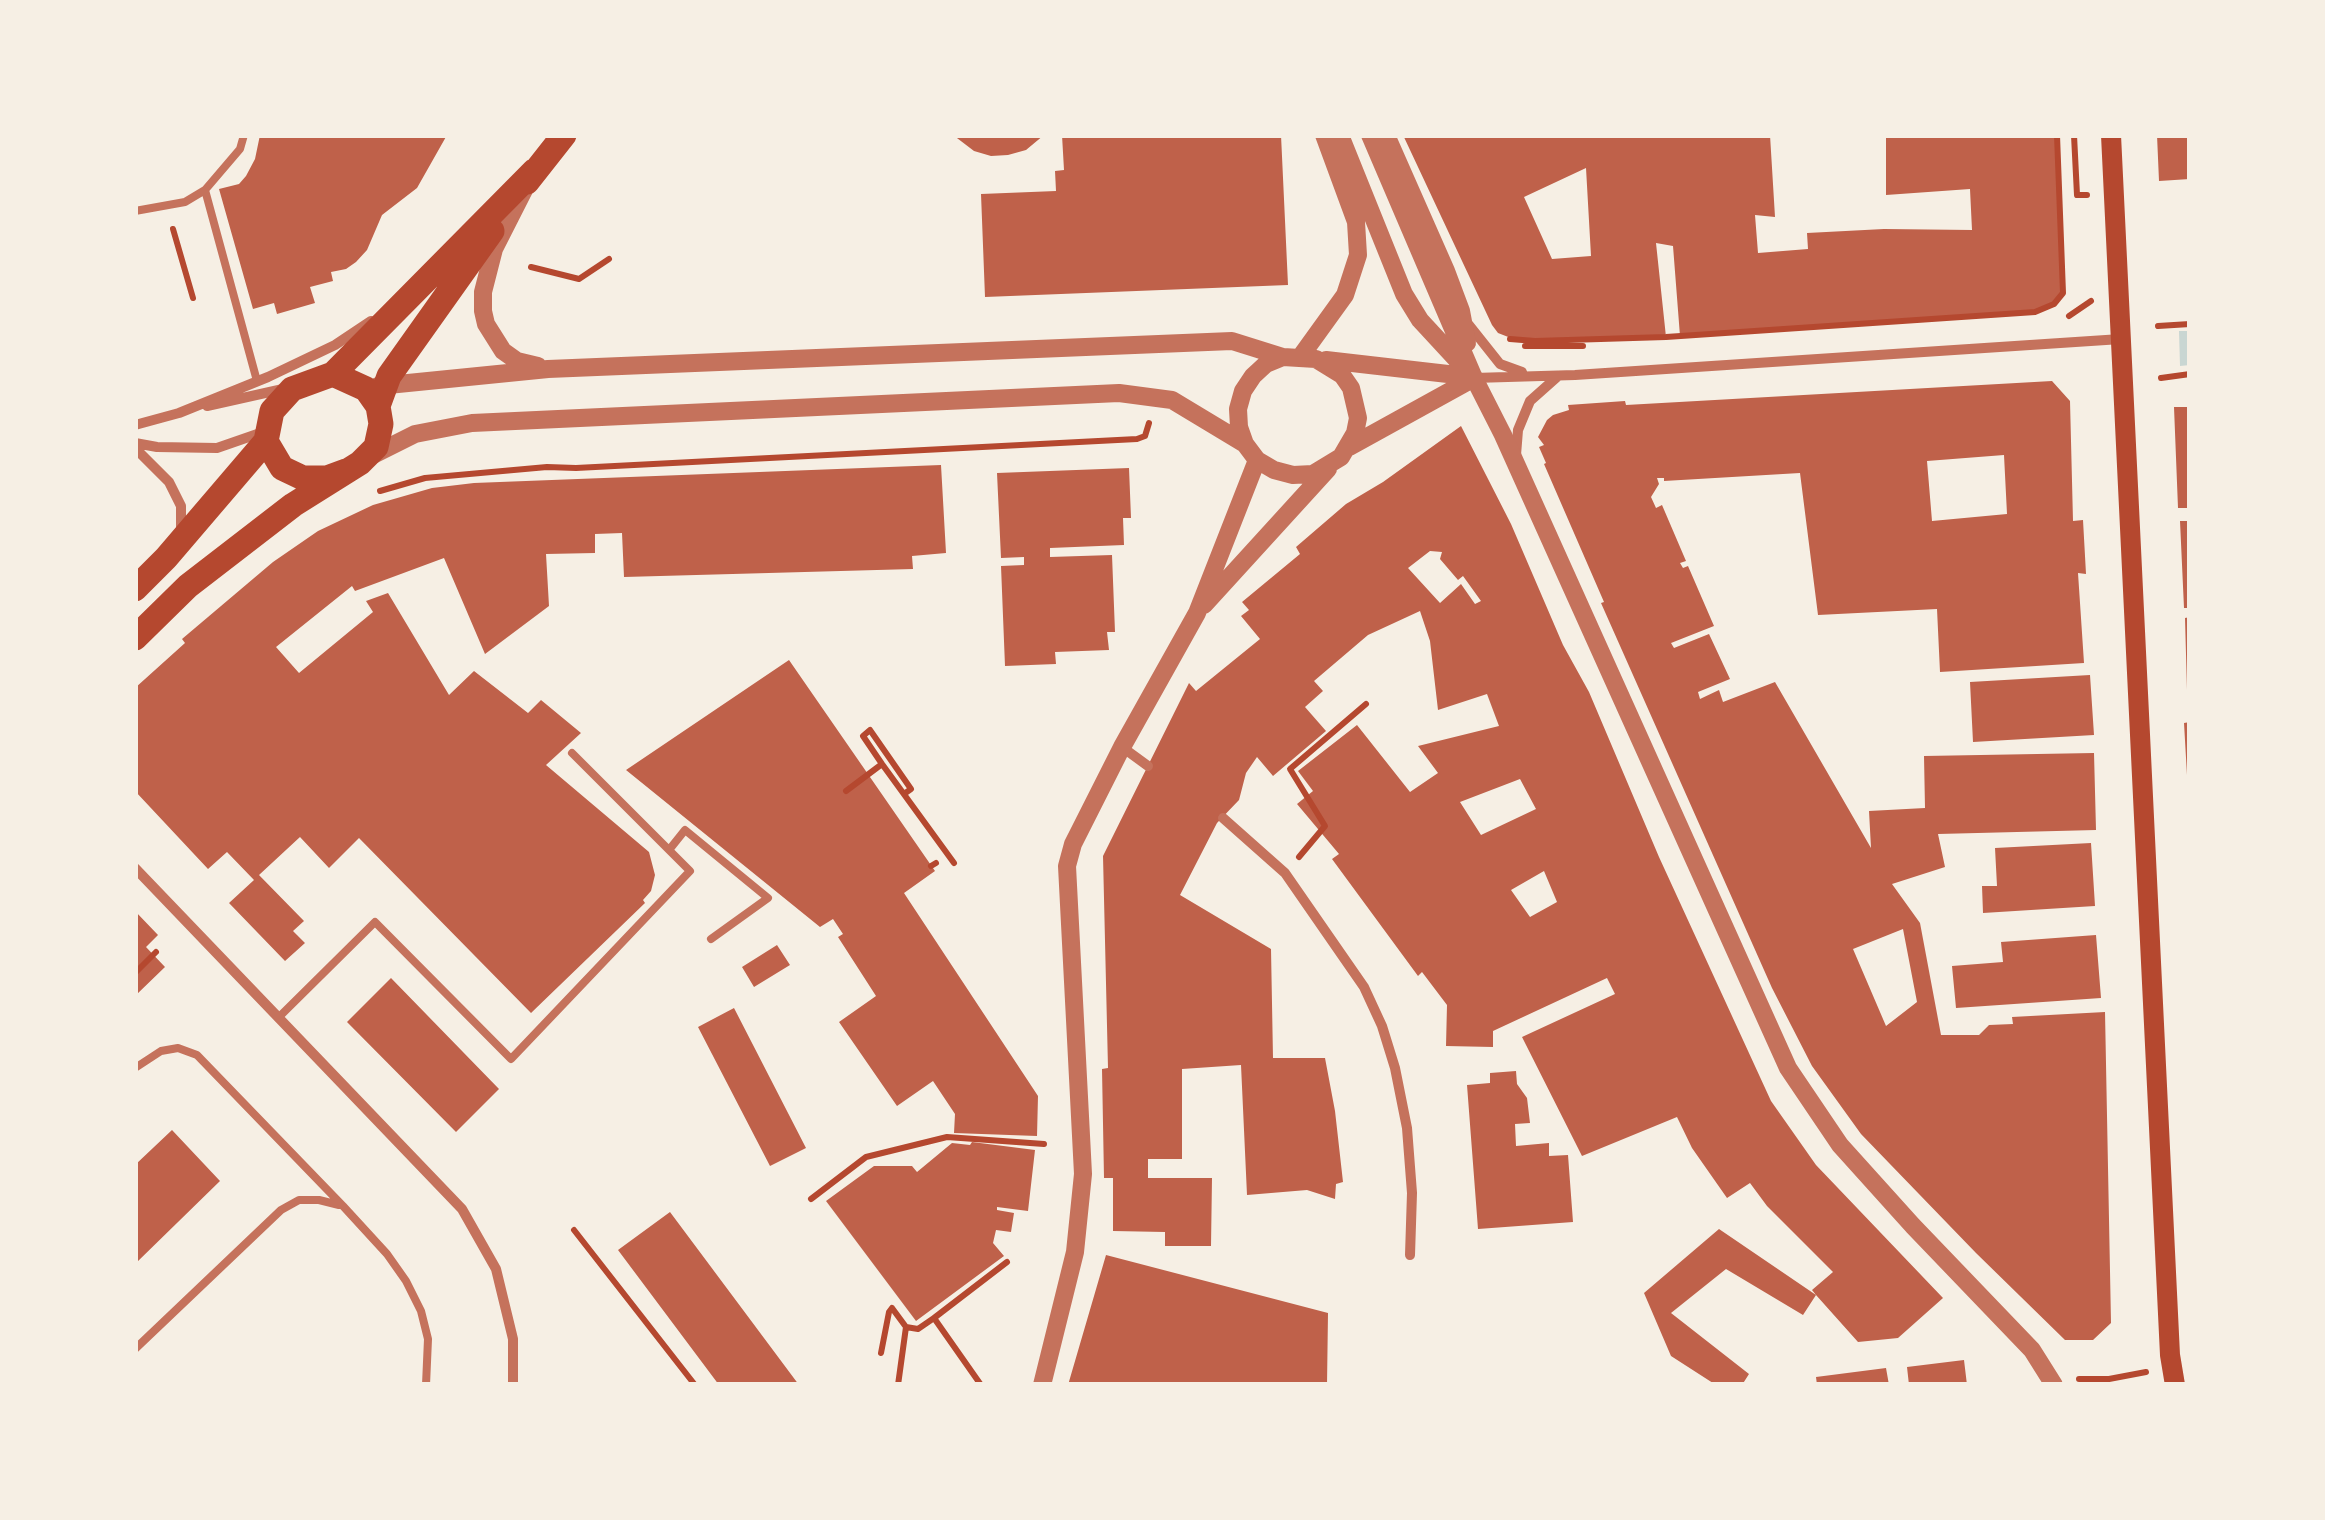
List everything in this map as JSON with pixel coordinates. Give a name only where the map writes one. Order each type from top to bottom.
[{"type":"main road","points":[[135,638],[200,577],[293,504],[353,467],[376,447],[381,396],[534,172],[564,135]]},
{"type":"main road","points":[[2111,135],[2168,1374]]},
{"type":"main road","points":[[341,378],[433,273],[534,172]]},
{"type":"main road","points":[[135,589],[166,558],[266,436],[272,411],[298,385],[341,378],[381,396]]},
{"type":"main road","points":[[266,436],[273,456],[291,475],[314,479],[353,467]]},
{"type":"street","points":[[1300,357],[1346,295],[1358,254],[1356,222],[1324,135]]},
{"type":"street","points":[[1340,135],[1404,294],[1450,356],[1474,378]]},
{"type":"street","points":[[1370,135],[1474,378],[1515,460],[1717,916],[1802,1093],[1874,1184],[2032,1350],[2054,1385]]},
{"type":"street","points":[[1386,135],[1461,311],[1474,378]]},
{"type":"street","points":[[1383,166],[1475,337],[1500,364],[1514,371],[1558,376]]},
{"type":"street","points":[[534,172],[494,248],[483,292],[483,310],[486,324],[503,351],[517,361],[548,369]]},
{"type":"street","points":[[180,413],[335,345],[433,273]]},
{"type":"street","points":[[381,396],[548,369],[1232,341],[1300,357],[1474,378],[1558,376],[2120,339]]},
{"type":"street","points":[[1331,466],[1313,474],[1294,476],[1257,460],[1239,427],[1238,409],[1252,376],[1266,364],[1300,357],[1342,375],[1351,388],[1358,418],[1348,448]]},
{"type":"street","points":[[1515,460],[1518,430],[1530,401],[1558,376]]},
{"type":"street","points":[[1197,613],[1348,448],[1474,378]]},
{"type":"street","points":[[136,425],[298,385]]},
{"type":"street","points":[[353,467],[415,434],[472,424],[1119,394],[1172,400],[1245,444]]},
{"type":"street","points":[[135,446],[217,448],[266,436]]},
{"type":"street","points":[[135,446],[159,469],[182,506],[177,543]]},
{"type":"street","points":[[1042,1385],[1075,1252],[1084,1174],[1067,866],[1073,844],[1122,747],[1197,613],[1257,460]]},
{"type":"street","points":[[1122,747],[1148,766]]},
{"type":"street","points":[[1223,818],[1285,873],[1364,988],[1382,1026],[1407,1128],[1412,1193],[1410,1255]]},
{"type":"street","points":[[135,868],[462,1209],[496,1269],[514,1339],[514,1385]]},
{"type":"lane","points":[[135,211],[185,202],[205,190],[240,149],[244,135]]},
{"type":"lane","points":[[205,190],[257,381]]},
{"type":"lane","points":[[278,1018],[376,922],[511,1058],[690,871],[572,753]]},
{"type":"lane","points":[[669,850],[686,830],[768,898],[711,939]]},
{"type":"lane","points":[[135,1068],[162,1051],[178,1048],[197,1054],[343,1206],[396,1268],[420,1311],[428,1339],[426,1385]]},
{"type":"lane","points":[[135,1348],[281,1210],[299,1200],[343,1206]]},
{"type":"path","points":[[1498,333],[1534,341],[1666,337],[2035,312],[2054,304],[2062,293],[2056,135]]},
{"type":"path","points":[[2074,135],[2077,196],[2092,195]]},
{"type":"path","points":[[173,229],[192,298]]},
{"type":"path","points":[[531,267],[579,279],[609,258]]},
{"type":"path","points":[[2064,317],[2086,307],[2097,286]]},
{"type":"path","points":[[1504,342],[1515,346],[1611,346],[2039,319]]},
{"type":"path","points":[[2158,326],[2190,324]]},
{"type":"path","points":[[2161,378],[2190,374]]},
{"type":"path","points":[[378,491],[425,478],[547,466],[576,468],[1138,438],[1149,430],[1150,420]]},
{"type":"path","points":[[1285,873],[1325,826],[1290,768],[1366,704]]},
{"type":"path","points":[[904,794],[912,789],[870,730],[863,736],[882,764],[954,864]]},
{"type":"path","points":[[846,791],[882,764]]},
{"type":"path","points":[[135,973],[156,952]]},
{"type":"path","points":[[811,1198],[866,1157],[947,1137],[1044,1144]]},
{"type":"path","points":[[574,1230],[695,1385]]},
{"type":"path","points":[[882,1354],[892,1308],[906,1326],[918,1329],[1007,1262]]},
{"type":"path","points":[[934,1318],[981,1385]]},
{"type":"path","points":[[898,1385],[906,1326]]},
{"type":"path","points":[[2054,1385],[2168,1374]]},
{"type":"shaded area","points":[[2179,331],[2190,331],[2190,365],[2180,366]]},
{"type":"building","points":[[260,135],[447,135],[417,188],[382,215],[367,250],[356,262],[331,272],[333,281],[310,287],[315,303],[277,314],[274,303],[253,309],[219,189],[239,184],[246,176],[255,159]]},
{"type":"building","points":[[953,135],[1044,135],[1026,150],[991,156],[974,151]]},
{"type":"building","points":[[1062,135],[1281,135],[1288,285],[985,297],[981,194],[1056,191],[1055,171],[1064,170]]},
{"type":"building","points":[[1403,135],[1770,135],[1775,217],[1755,215],[1758,253],[1808,249],[1807,233],[1972,230],[1970,189],[1886,195],[1886,135],[2057,135],[2063,293],[2054,304],[2035,312],[1680,336],[1673,246],[1656,243],[1666,337],[1516,340],[1498,333]],"holes":[[[1586,168],[1591,256],[1552,259],[1524,197]]]},
{"type":"building","points":[[2157,135],[2190,135],[2190,179],[2159,181]]},
{"type":"building","points":[[2052,381],[2070,401],[2073,521],[2083,520],[2086,574],[2078,573],[2084,663],[1940,672],[1937,609],[1818,615],[1800,473],[1664,481],[1657,478],[1659,484],[1651,497],[1656,508],[1662,505],[1686,561],[1680,563],[1683,568],[1688,566],[1714,626],[1671,643],[1674,648],[1709,634],[1730,679],[1698,692],[1700,699],[1719,690],[1723,702],[1775,682],[1871,848],[1869,811],[1925,808],[1924,756],[2094,753],[2096,830],[1938,834],[1945,867],[1892,884],[1920,923],[1941,1035],[1979,1035],[1989,1025],[2013,1024],[2012,1017],[2105,1012],[2111,1323],[2093,1340],[2065,1340],[1861,1134],[1812,1066],[1772,988],[1601,603],[1604,602],[1539,447],[1544,445],[1538,437],[1547,420],[1569,410],[1568,405],[1625,401],[1626,405]],"holes":[[[2004,455],[2007,514],[1932,521],[1927,461]],[[1903,929],[1917,1002],[1886,1026],[1853,949]]]},
{"type":"building","points":[[2190,404],[2190,508],[2178,508],[2174,407]]},
{"type":"building","points":[[1461,426],[1511,524],[1563,645],[1589,692],[1659,857],[1771,1101],[1816,1165],[1943,1298],[1898,1338],[1858,1342],[1812,1290],[1833,1272],[1767,1206],[1750,1183],[1727,1198],[1692,1148],[1677,1117],[1582,1156],[1522,1037],[1615,994],[1607,978],[1493,1031],[1493,1047],[1446,1046],[1447,1005],[1422,972],[1418,976],[1332,859],[1339,854],[1297,804],[1313,791],[1298,771],[1357,725],[1410,792],[1438,773],[1418,746],[1499,726],[1487,694],[1438,710],[1430,641],[1420,611],[1368,635],[1314,681],[1323,691],[1305,707],[1326,731],[1273,776],[1257,757],[1246,773],[1239,800],[1217,823],[1180,895],[1271,949],[1273,1058],[1325,1058],[1343,1182],[1336,1184],[1335,1199],[1307,1190],[1247,1195],[1241,1065],[1182,1069],[1182,1159],[1148,1159],[1148,1178],[1212,1178],[1211,1246],[1165,1246],[1165,1232],[1113,1231],[1113,1178],[1104,1178],[1102,1069],[1108,1068],[1103,856],[1189,683],[1196,691],[1260,639],[1241,616],[1249,610],[1242,602],[1300,554],[1296,547],[1346,504]],"holes":[[[1430,551],[1442,552],[1440,559],[1458,580],[1463,576],[1481,601],[1475,604],[1461,584],[1440,603],[1408,568]],[[1520,779],[1536,809],[1481,835],[1460,802]],[[1544,871],[1557,902],[1530,917],[1511,890]]]},
{"type":"building","points":[[941,465],[946,553],[912,556],[913,569],[624,577],[622,533],[595,534],[595,553],[546,554],[549,606],[485,654],[444,558],[355,591],[352,586],[276,647],[299,673],[373,612],[366,601],[388,593],[449,695],[474,671],[528,713],[541,700],[581,733],[546,765],[649,852],[655,875],[645,903],[531,1013],[359,838],[329,868],[300,837],[259,875],[304,921],[293,931],[305,943],[285,961],[229,903],[254,880],[227,852],[208,869],[135,791],[135,688],[185,643],[182,639],[273,562],[318,531],[373,505],[432,488],[474,483]]},
{"type":"building","points":[[1129,468],[1131,518],[1123,518],[1124,545],[1050,548],[1050,557],[1112,555],[1115,632],[1107,632],[1109,650],[1055,652],[1056,664],[1005,666],[1001,566],[1024,565],[1024,557],[1001,558],[997,473]]},
{"type":"building","points":[[2180,521],[2190,521],[2190,608],[2184,608]]},
{"type":"building","points":[[2190,617],[2190,690],[2187,690],[2185,618]]},
{"type":"building","points":[[789,660],[935,871],[904,893],[1038,1096],[1037,1136],[954,1133],[955,1114],[933,1081],[897,1106],[839,1022],[876,996],[838,937],[843,934],[833,919],[820,927],[626,770]]},
{"type":"building","points":[[2090,675],[2094,735],[1973,742],[1970,682]]},
{"type":"building","points":[[2190,722],[2190,775],[2187,775],[2184,723]]},
{"type":"building","points":[[2091,843],[2095,906],[1983,913],[1982,886],[1997,886],[1995,848]]},
{"type":"building","points":[[135,911],[158,935],[146,947],[165,967],[135,996]]},
{"type":"building","points":[[2096,935],[2101,998],[1956,1008],[1952,966],[2003,962],[2001,942]]},
{"type":"building","points":[[777,945],[790,965],[754,987],[742,967]]},
{"type":"building","points":[[391,978],[499,1089],[456,1132],[347,1022]]},
{"type":"building","points":[[734,1008],[806,1148],[770,1166],[698,1027]]},
{"type":"building","points":[[1516,1071],[1517,1084],[1527,1098],[1530,1123],[1515,1124],[1516,1146],[1549,1143],[1549,1156],[1568,1155],[1573,1222],[1478,1229],[1467,1085],[1490,1083],[1490,1073]]},
{"type":"building","points":[[172,1130],[220,1181],[135,1264],[135,1165]]},
{"type":"building","points":[[952,1143],[1035,1150],[1028,1211],[997,1207],[1014,1213],[1011,1232],[996,1230],[993,1243],[1004,1256],[916,1321],[826,1201],[874,1166],[912,1166],[917,1172]]},
{"type":"building","points":[[670,1212],[799,1385],[719,1385],[618,1250]]},
{"type":"building","points":[[1719,1229],[1816,1295],[1803,1315],[1726,1269],[1671,1313],[1749,1374],[1742,1385],[1716,1385],[1671,1356],[1644,1293]]},
{"type":"building","points":[[1106,1255],[1328,1313],[1327,1385],[1068,1385]]},
{"type":"building","points":[[1964,1360],[1967,1385],[1909,1385],[1907,1367]]},
{"type":"building","points":[[1886,1368],[1889,1385],[1817,1385],[1816,1377]]}]
